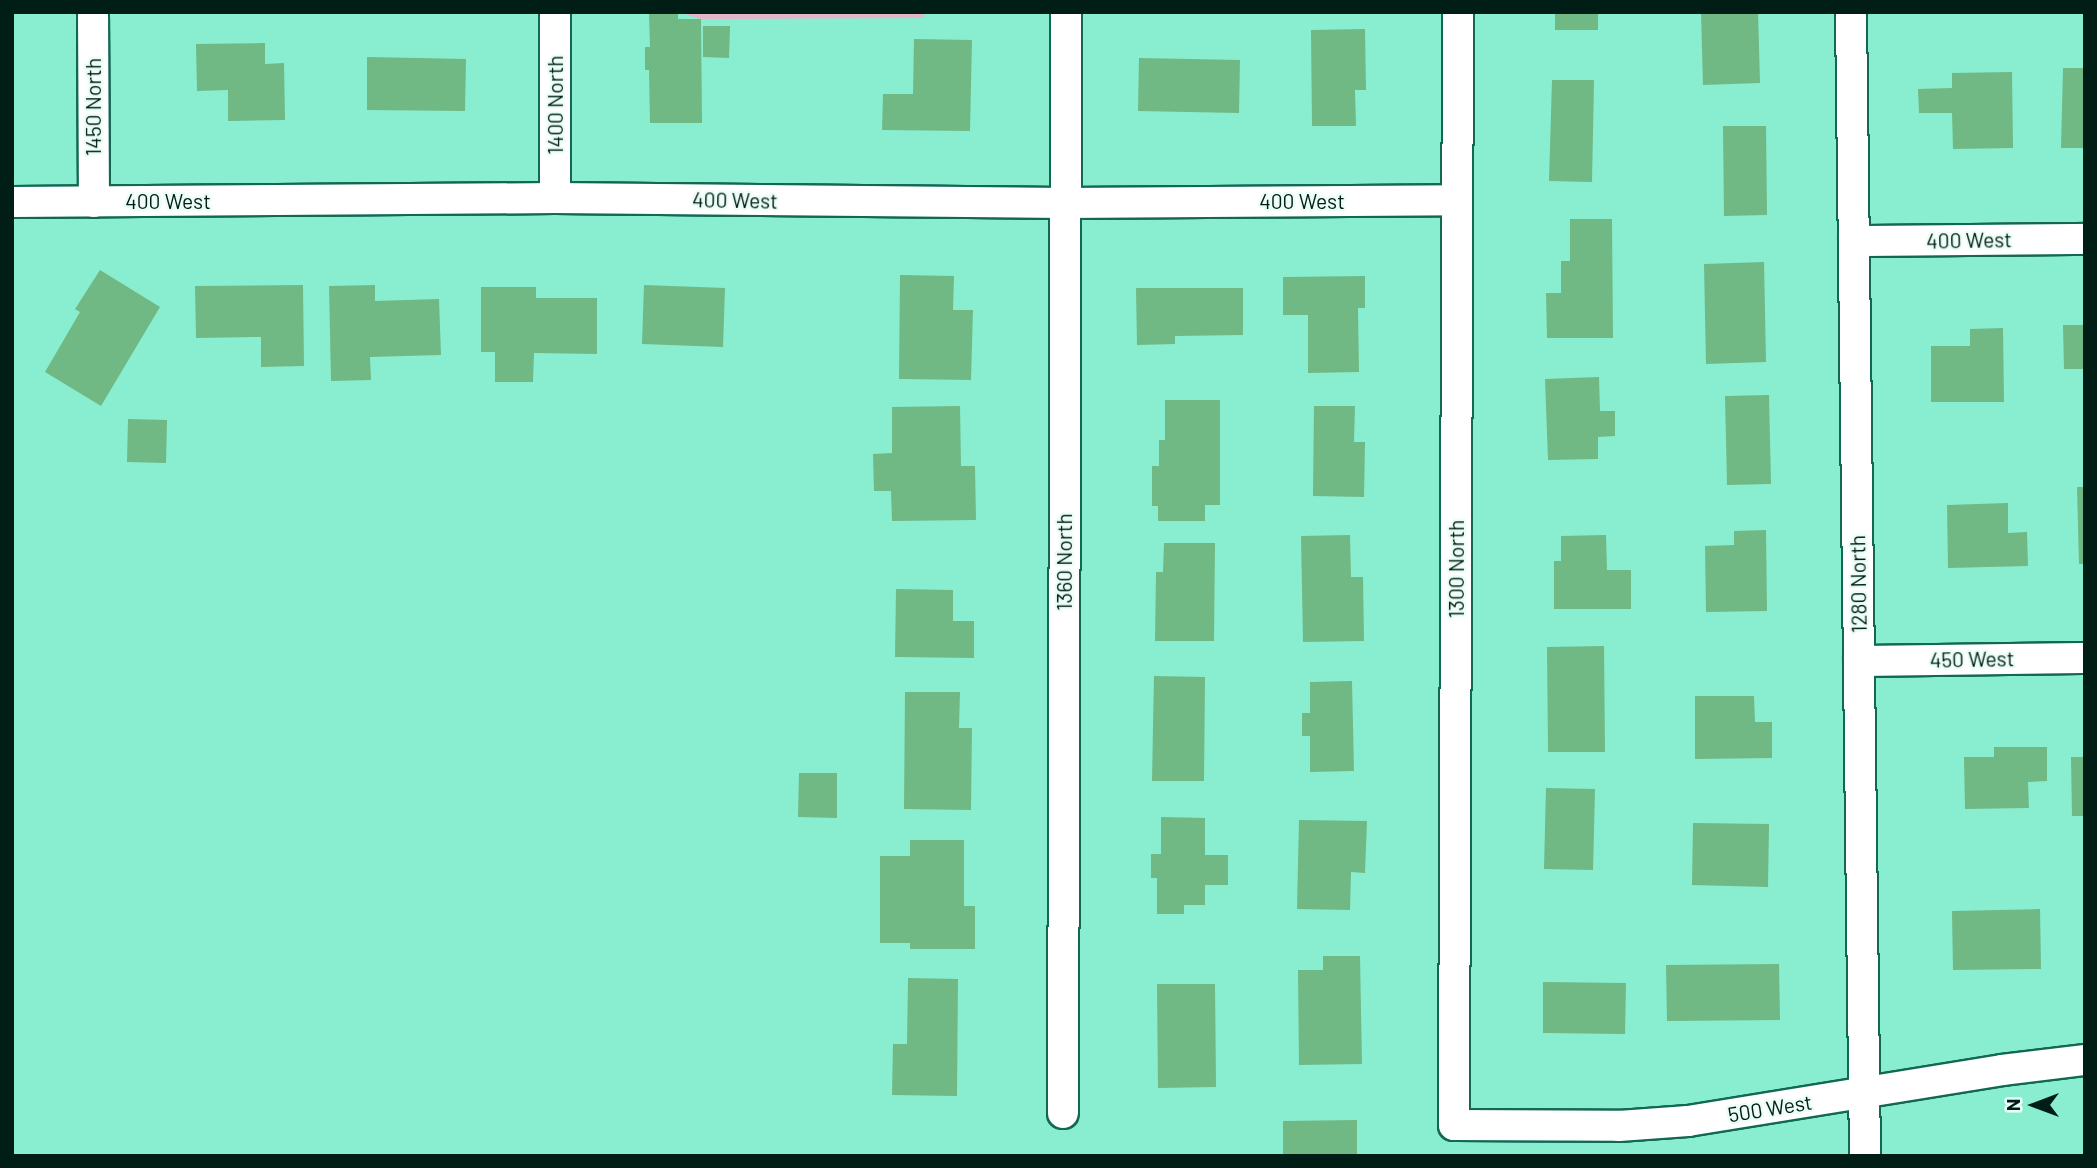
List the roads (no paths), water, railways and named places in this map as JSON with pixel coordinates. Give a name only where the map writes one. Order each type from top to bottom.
[{"type":"street","name":"1450 North","points":[[93,12],[94,202]]},
{"type":"street","name":"1400 North","points":[[555,12],[555,198]]},
{"type":"street","name":"1360 North","points":[[1063,1113],[1066,12]]},
{"type":"street","name":"1300 North","points":[[1454,1125],[1458,12]]},
{"type":"street","name":"1280 North","points":[[1851,12],[1865,1156]]},
{"type":"street","name":"400 West","points":[[12,202],[555,198],[1065,203],[1457,200]]},
{"type":"street","name":"400 West","points":[[1854,241],[2085,239]]},
{"type":"street","name":"450 West","points":[[1859,661],[2085,657]]},
{"type":"street","name":"500 West","points":[[1454,1125],[1619,1126],[1688,1121],[2085,1060]]}]
